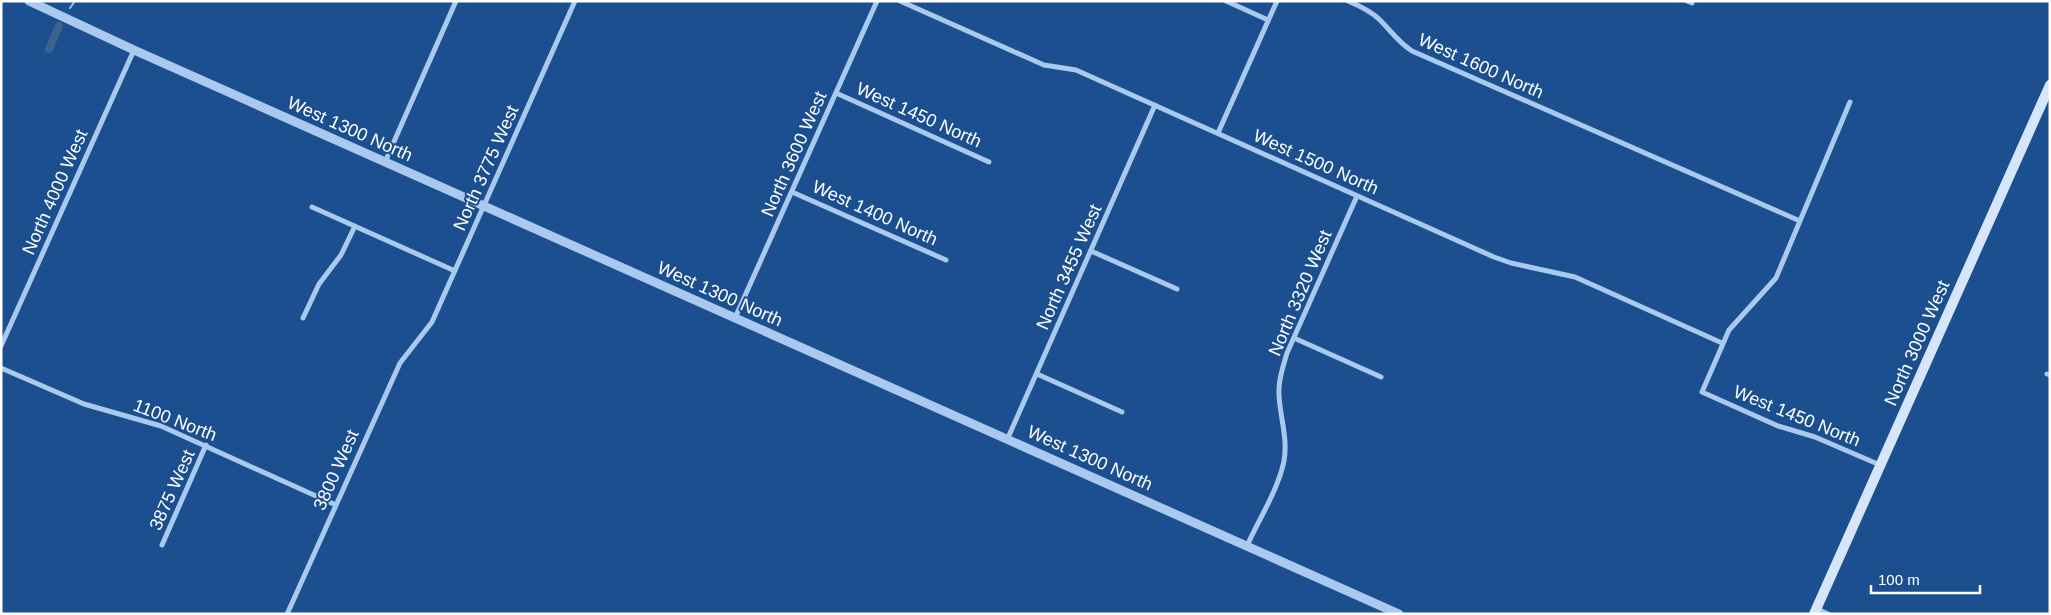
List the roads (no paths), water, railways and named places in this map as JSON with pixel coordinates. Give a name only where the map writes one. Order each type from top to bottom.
[{"type":"main road","name":"North 3000 West","points":[[1815,611],[2050,84]]},
{"type":"street","name":"West 1300 North","points":[[29,1],[134,50],[1399,614]]},
{"type":"street","points":[[385,162],[456,1]]},
{"type":"street","name":"North 3775 West","points":[[416,342],[432,322],[575,1]]},
{"type":"street","name":"North 3600 West","points":[[735,318],[876,1]]},
{"type":"street","name":"West 1500 North","points":[[900,1],[1044,65],[1076,70],[1494,257],[1511,263],[1576,277],[1722,343]]},
{"type":"street","points":[[1226,1],[1268,20]]},
{"type":"street","points":[[1218,133],[1276,1]]},
{"type":"street","name":"West 1600 North","points":[[1348,1],[1368,10],[1379,19],[1400,43],[1412,51],[1800,221]]},
{"type":"street","name":"North 4000 West","points":[[1,346],[134,50]]},
{"type":"street","name":"West 1450 North","points":[[836,93],[989,162]]},
{"type":"street","points":[[1722,343],[1738,318],[1776,278],[1850,102]]},
{"type":"street","name":"North 3455 West","points":[[1008,440],[1155,105]]},
{"type":"street","name":"West 1400 North","points":[[792,192],[946,260]]},
{"type":"street","name":"North 3320 West","points":[[1247,546],[1278,478],[1284,460],[1285,441],[1279,392],[1282,370],[1294,338],[1357,196]]},
{"type":"street","points":[[312,207],[455,271]]},
{"type":"street","points":[[303,318],[319,284],[341,255],[354,226]]},
{"type":"street","points":[[1091,251],[1177,289]]},
{"type":"street","points":[[1294,338],[1381,377]]},
{"type":"street","name":"3800 West","points":[[288,612],[400,363],[416,342]]},
{"type":"street","name":"West 1450 North","points":[[1722,343],[1702,392],[1778,426],[1815,437],[1880,465]]},
{"type":"street","name":"1100 North","points":[[1,368],[84,404],[161,426],[336,505]]},
{"type":"street","points":[[1036,374],[1122,412]]},
{"type":"street","name":"3875 West","points":[[162,545],[206,446]]},
{"type":"street","points":[[1815,611],[1828,614]]},
{"type":"waterway","points":[[70,8],[75,1]]},
{"type":"waterway","points":[[49,49],[59,26]]}]
